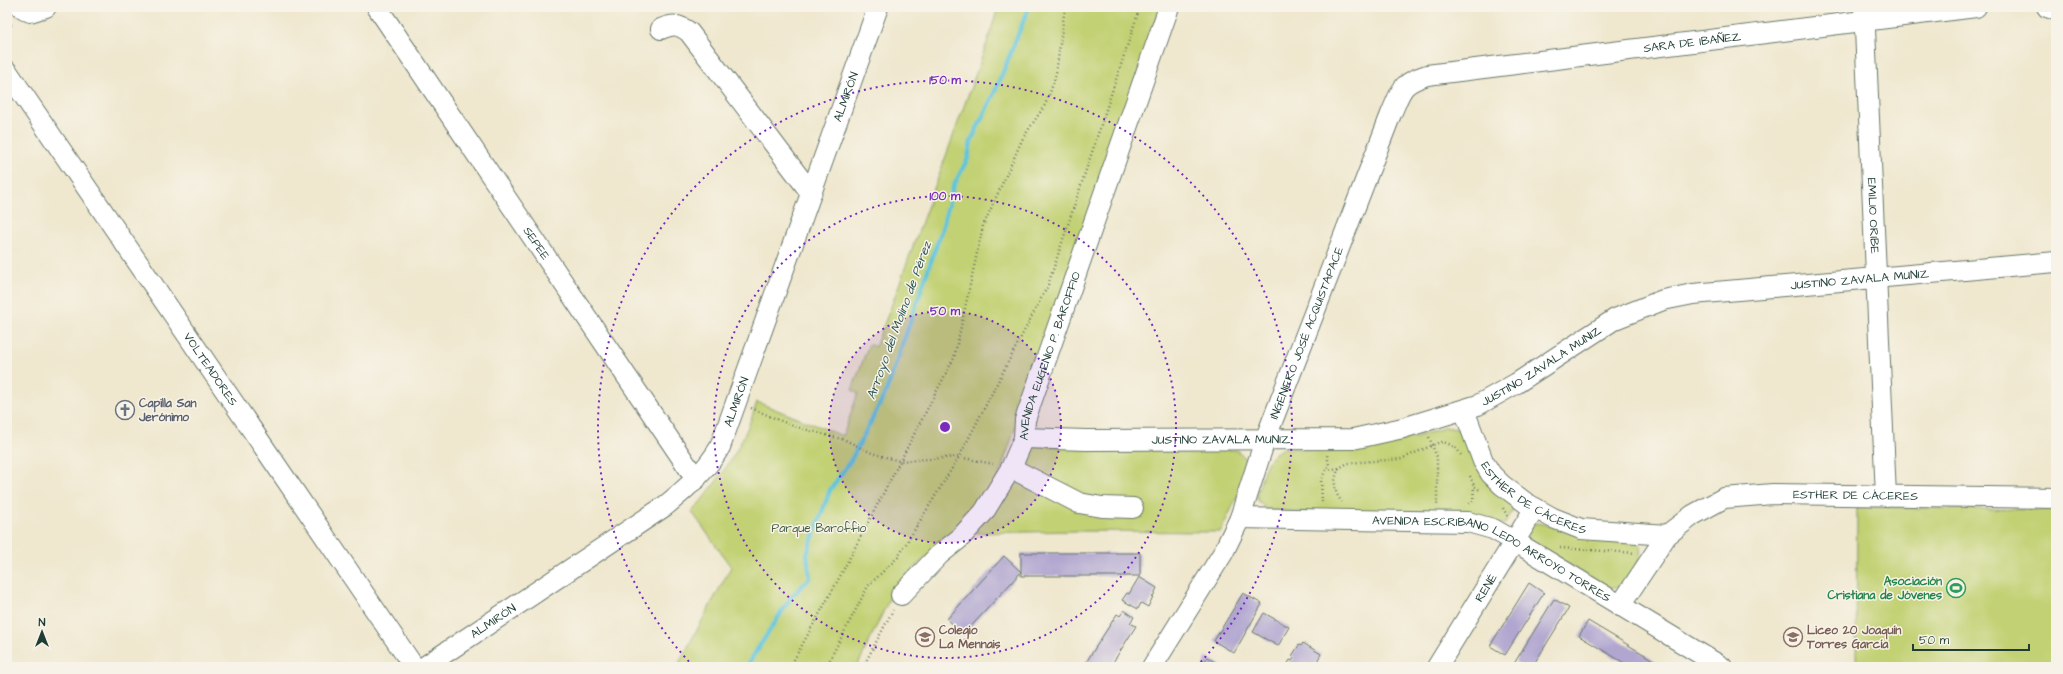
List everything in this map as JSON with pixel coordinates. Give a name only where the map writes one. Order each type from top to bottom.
[{"type":"street","points":[[21,7],[30,12],[46,7]]},
{"type":"street","name":"SEPEE","points":[[377,7],[696,479]]},
{"type":"street","name":"ALMIRÓN","points":[[424,667],[665,506],[696,479],[710,464],[720,447],[878,7]]},
{"type":"street","name":"AVENIDA EUGENIO P. BAROFFIO","points":[[901,595],[939,555],[959,539],[980,517],[1011,468],[1024,438],[1025,420],[1169,7]]},
{"type":"street","name":"SARA DE IBAÑEZ","points":[[1410,81],[1427,75],[1864,13],[1976,7]]},
{"type":"street","points":[[2047,7],[2056,10]]},
{"type":"street","name":"EMILIO ORIBE","points":[[1864,13],[1886,496]]},
{"type":"street","points":[[661,29],[670,25],[679,24],[689,32],[811,193]]},
{"type":"street","name":"VOLTEADORES","points":[[7,71],[414,667]]},
{"type":"street","name":"INGENIERO JOSÉ ACQUISTAPACE","points":[[1152,667],[1223,553],[1240,518],[1265,440],[1391,114],[1404,86],[1410,81]]},
{"type":"street","name":"JUSTINO ZAVALA MUNIZ","points":[[1024,438],[1086,440],[1353,439],[1422,422],[1478,405],[1517,383],[1615,319],[1663,300],[1693,294],[1876,276],[2056,262]]},
{"type":"street","name":"ESTHER DE CÁCERES","points":[[1464,410],[1483,461],[1491,474],[1502,485],[1535,508],[1553,518],[1581,529],[1667,535]]},
{"type":"street","points":[[1011,468],[1079,503],[1102,507],[1133,508]]},
{"type":"street","name":"ESTHER DE CÁCERES","points":[[1620,606],[1667,535],[1693,515],[1724,498],[1773,494],[2056,498]]},
{"type":"street","name":"RENÉ","points":[[1437,667],[1535,508]]},
{"type":"street","name":"AVENIDA ESCRIBANO LEDO ARROYO TORRES","points":[[1240,518],[1468,522],[1519,534],[1620,606],[1710,664]]},
{"type":"path","points":[[790,667],[837,582],[899,461],[916,434],[954,358],[983,226],[1023,138],[1045,105],[1051,90],[1056,74],[1065,7]]},
{"type":"path","points":[[826,667],[868,586],[898,557],[959,457],[1048,285],[1140,7]]},
{"type":"path","points":[[736,401],[793,426],[845,440],[872,453],[899,461],[959,457],[1011,468]]},
{"type":"path","points":[[1422,422],[1438,457],[1436,522]]},
{"type":"path","points":[[1315,520],[1323,499],[1321,479],[1329,465],[1323,439]]},
{"type":"path","points":[[1326,470],[1339,468],[1348,463],[1401,459],[1440,442],[1447,442],[1458,450],[1461,456]]},
{"type":"path","points":[[1469,474],[1474,486],[1485,494]]},
{"type":"path","points":[[1502,507],[1519,534]]},
{"type":"path","points":[[863,667],[901,595]]},
{"type":"green space","name":"Parque Baroffio","points":[[998,7],[1161,7],[996,484],[985,502],[896,585],[857,667],[677,667],[731,567],[692,512],[713,486],[738,447],[757,402],[843,436],[858,393],[852,390],[869,344],[875,347],[892,304],[987,43]]},
{"type":"green space","points":[[1446,427],[1456,429],[1463,434],[1516,505],[1505,524],[1266,510],[1257,499],[1257,494],[1268,461],[1272,456],[1284,448],[1331,450],[1360,448],[1404,440]]},
{"type":"green space","points":[[1029,446],[1236,450],[1242,454],[1246,462],[1243,480],[1236,499],[1220,532],[1075,531],[976,533]]},
{"type":"green space","name":"Asociación Cristiana de Jóvenes","points":[[1857,507],[2056,510],[2056,667],[1856,667]]},
{"type":"green space","points":[[1536,523],[1635,540],[1640,545],[1641,552],[1639,559],[1632,573],[1622,584],[1615,588],[1609,589],[1528,539],[1527,529]]},
{"type":"building","points":[[1021,553],[1140,553],[1140,576],[1021,576]]},
{"type":"building","points":[[1004,556],[1021,572],[964,634],[947,619]]},
{"type":"building","points":[[1139,577],[1157,588],[1148,607],[1141,603],[1138,609],[1122,600],[1127,593],[1129,594]]},
{"type":"building","points":[[1529,583],[1544,593],[1505,655],[1490,646]]},
{"type":"building","points":[[1243,593],[1262,604],[1234,653],[1214,641]]},
{"type":"building","points":[[1554,599],[1569,608],[1532,667],[1524,667],[1515,662]]},
{"type":"building","points":[[1124,610],[1134,617],[1130,623],[1136,626],[1110,667],[1083,667],[1117,614],[1120,616]]},
{"type":"building","points":[[1264,613],[1289,627],[1278,646],[1253,632]]},
{"type":"building","points":[[1588,621],[1665,667],[1631,667],[1579,636]]},
{"type":"building","points":[[1303,643],[1321,654],[1314,667],[1286,667],[1290,660],[1292,661],[1294,658],[1292,656],[1299,645],[1301,646]]},
{"type":"building","points":[[1207,657],[1223,667],[1202,667]]},
{"type":"waterway","name":"Arroyo del Molino de Pérez","points":[[746,667],[792,596],[810,578],[807,554],[830,490],[851,460],[886,392],[942,229],[953,187],[968,158],[971,141],[997,87],[1029,7]]},
{"type":"place","name":"Capilla San Jerónimo","points":[[125,410]]},
{"type":"place","name":"Asociación Cristiana de Jóvenes","points":[[1956,588]]},
{"type":"place","name":"Colegio La Mennais","points":[[925,637]]},
{"type":"place","name":"Liceo 20 Joaquín Torres García","points":[[1793,637]]}]
